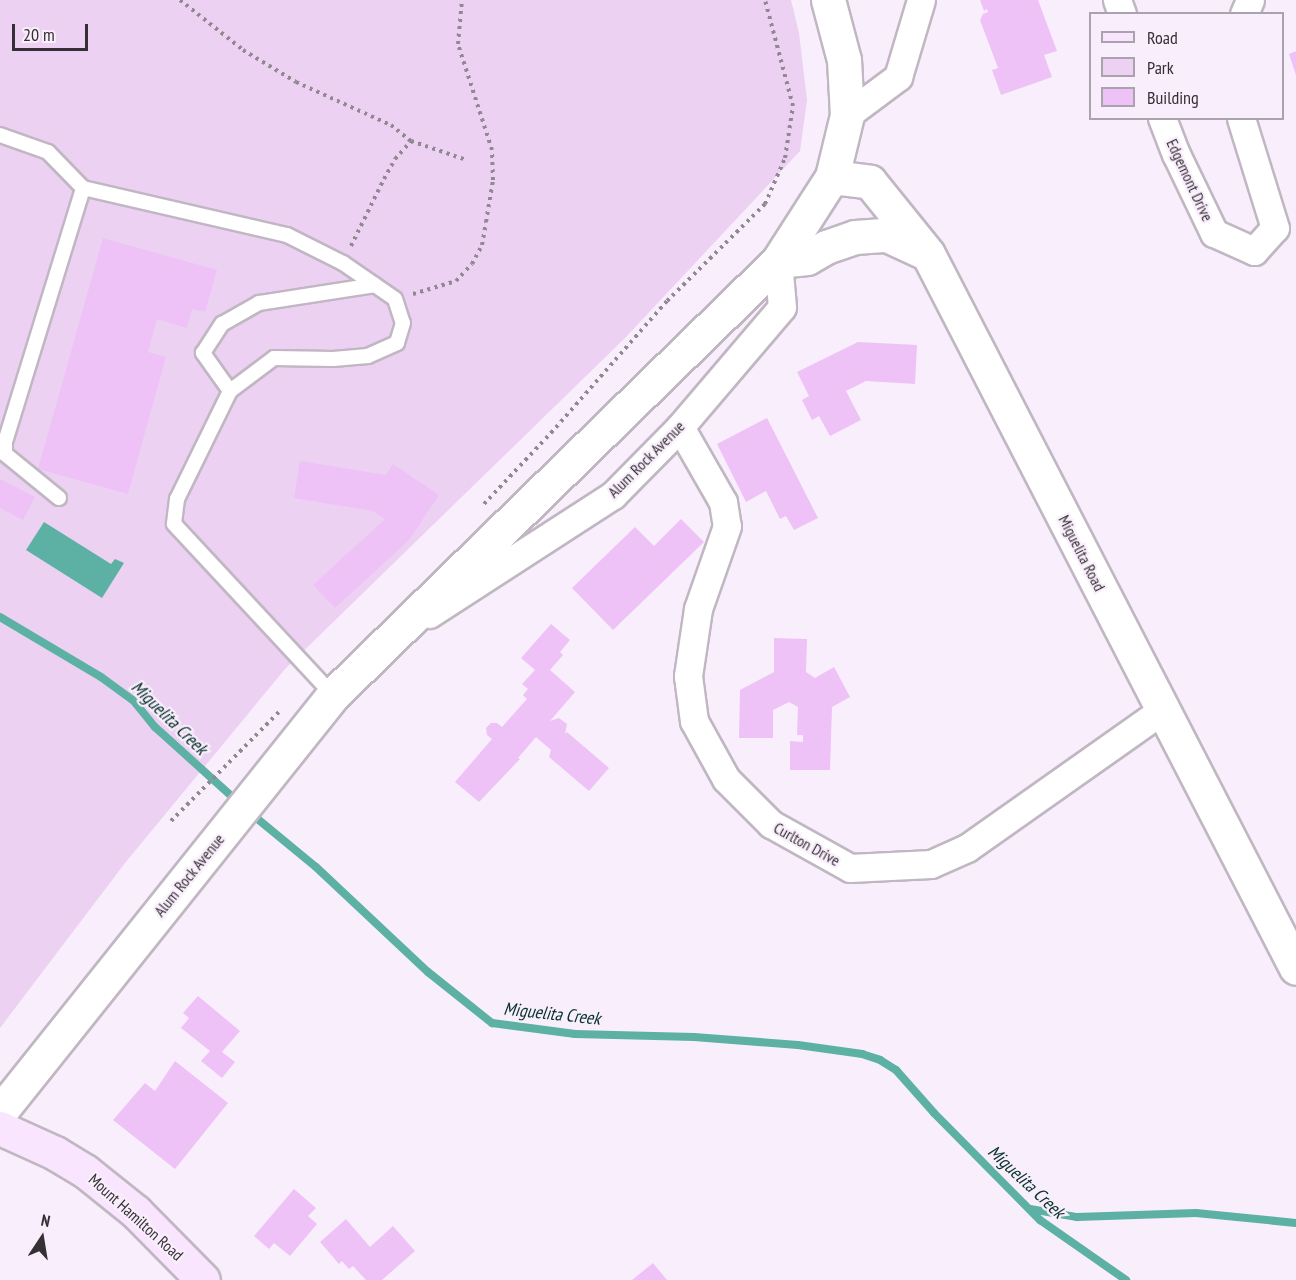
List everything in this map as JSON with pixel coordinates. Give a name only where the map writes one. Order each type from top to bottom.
[{"type":"main road","name":"Mount Hamilton Road","points":[[0,1128],[55,1153],[102,1184],[136,1212],[203,1280]]},
{"type":"street","name":"Alum Rock Avenue","points":[[0,1112],[333,694],[778,261],[832,177],[847,115],[844,60],[828,0]]},
{"type":"street","points":[[847,115],[898,77],[921,0]]},
{"type":"street","name":"Edgemont Drive","points":[[1163,120],[1176,154],[1214,233],[1254,251],[1275,228],[1241,120]]},
{"type":"street","name":"Miguelita Road","points":[[832,177],[870,182],[928,254],[1294,960]]},
{"type":"street","points":[[778,261],[807,258],[826,247],[855,237],[887,235],[928,254]]},
{"type":"street","name":"Alum Rock Avenue","points":[[384,643],[613,495],[680,427],[782,307],[778,261]]},
{"type":"street","name":"Curlton Drive","points":[[680,427],[723,502],[728,526],[698,609],[688,676],[694,721],[726,778],[771,824],[850,868],[931,864],[967,848],[1164,709]]},
{"type":"lane","points":[[0,135],[48,152],[83,188],[287,234],[343,263],[395,299],[403,323],[397,343],[368,356],[333,359],[274,358],[230,391],[177,499],[174,524],[333,694]]},
{"type":"lane","points":[[59,498],[5,454],[5,442],[83,188]]},
{"type":"lane","points":[[230,391],[203,353],[222,324],[259,303],[375,285]]},
{"type":"path","points":[[180,0],[243,50],[278,72],[391,125],[411,141],[464,159]]},
{"type":"path","points":[[395,299],[456,281],[472,264],[482,245],[493,180],[492,150],[458,44],[462,0]]},
{"type":"path","points":[[479,509],[551,433],[667,301],[765,204],[785,158],[793,106],[765,0]]},
{"type":"path","points":[[343,263],[395,159],[411,141]]},
{"type":"path","points":[[171,821],[285,706]]},
{"type":"green space","points":[[0,0],[791,0],[799,33],[807,100],[800,151],[626,337],[285,669],[125,863],[0,1028]]},
{"type":"shaded area","points":[[44,522],[111,564],[115,559],[124,563],[102,598],[26,550]]},
{"type":"building","points":[[980,0],[1038,0],[1057,51],[1044,55],[1052,77],[1001,95],[992,70],[998,68],[980,20],[983,14],[988,12],[987,9],[984,11]]},
{"type":"building","points":[[1296,51],[1296,75],[1289,54]]},
{"type":"building","points":[[103,238],[217,270],[205,312],[192,309],[187,328],[157,319],[148,352],[166,357],[128,494],[38,469]]},
{"type":"building","points":[[858,342],[917,345],[915,384],[866,381],[846,391],[861,420],[830,436],[819,416],[812,420],[802,400],[809,396],[797,372]]},
{"type":"building","points":[[767,418],[818,518],[794,530],[786,516],[780,519],[766,491],[746,502],[717,444]]},
{"type":"building","points":[[300,461],[386,475],[393,464],[439,495],[409,540],[335,608],[313,585],[385,519],[373,511],[294,498]]},
{"type":"building","points":[[0,479],[35,497],[23,520],[0,508]]},
{"type":"building","points":[[681,519],[704,542],[613,630],[572,588],[635,527],[654,546]]},
{"type":"building","points":[[551,624],[570,640],[560,652],[563,655],[550,670],[575,692],[550,721],[559,718],[567,724],[565,734],[567,732],[609,768],[589,791],[549,757],[551,750],[536,737],[518,758],[520,759],[479,802],[455,782],[492,739],[487,735],[486,728],[491,723],[497,723],[502,727],[527,699],[523,695],[528,689],[522,684],[535,670],[521,658]]},
{"type":"building","points":[[774,638],[807,639],[806,672],[815,678],[834,667],[850,697],[832,707],[830,770],[790,770],[790,741],[803,742],[803,735],[797,735],[798,707],[789,702],[773,710],[773,738],[739,738],[740,690],[774,672]]},
{"type":"building","points":[[198,996],[240,1031],[222,1052],[235,1062],[222,1078],[201,1061],[210,1051],[181,1028],[189,1018],[183,1013]]},
{"type":"building","points":[[175,1061],[228,1103],[175,1169],[113,1120],[145,1083],[155,1091]]},
{"type":"building","points":[[294,1189],[316,1208],[308,1216],[317,1224],[290,1256],[274,1243],[269,1249],[254,1236]]},
{"type":"building","points":[[346,1219],[370,1247],[393,1226],[415,1251],[382,1280],[366,1280],[353,1266],[349,1269],[342,1261],[339,1264],[320,1242]]},
{"type":"building","points":[[653,1263],[667,1280],[632,1280]]},
{"type":"waterway","name":"Miguelita Creek","points":[[0,617],[101,677],[133,700],[155,727],[237,801]]},
{"type":"waterway","name":"Miguelita Creek","points":[[248,811],[316,867],[428,972],[492,1023],[575,1034],[694,1037],[798,1045],[862,1054],[880,1060],[896,1070],[934,1113],[1040,1220],[1126,1280]]},
{"type":"waterway","points":[[1030,1209],[1077,1217],[1196,1213],[1296,1223]]}]
